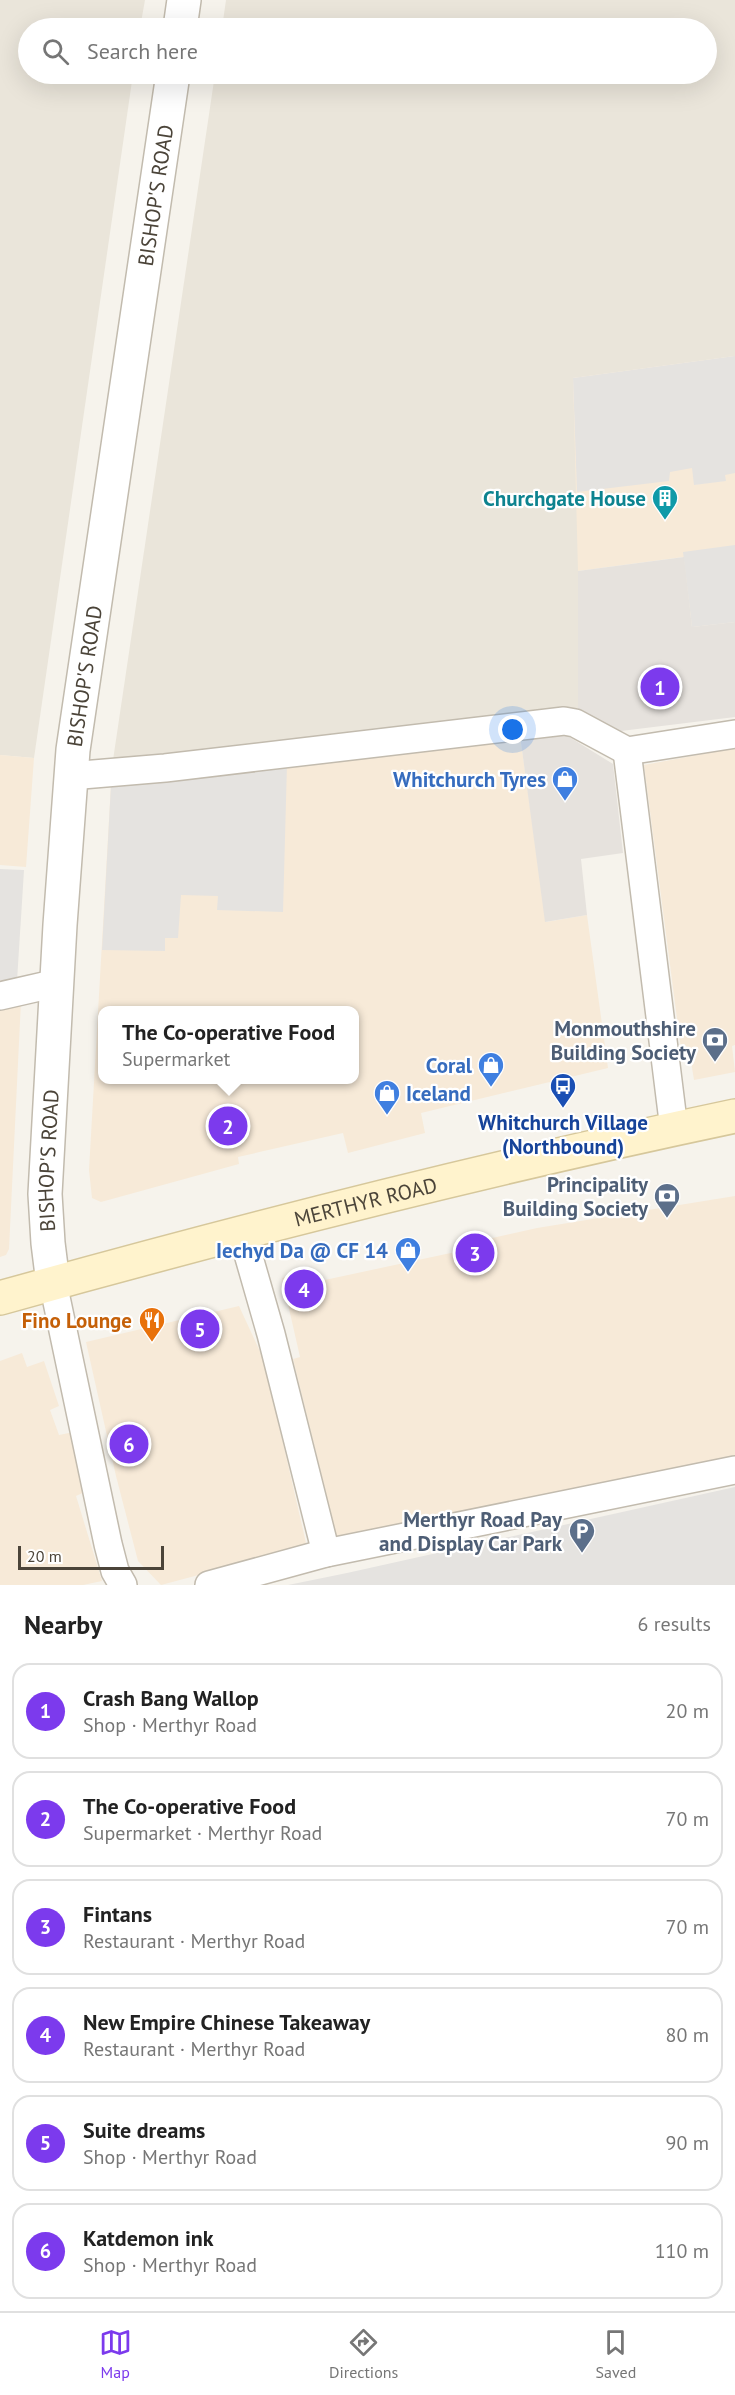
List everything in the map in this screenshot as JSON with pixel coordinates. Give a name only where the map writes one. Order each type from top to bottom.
[{"type":"street","points":[[181,18],[184,0]]},
{"type":"street","name":"BISHOP'S ROAD","points":[[53,1283],[45,1194],[70,776],[172,84]]},
{"type":"street","name":"MERTHYR ROAD","points":[[0,1298],[242,1233],[474,1175],[735,1116]]},
{"type":"lane","points":[[70,776],[165,768],[564,721],[575,723],[627,751],[735,734]]},
{"type":"lane","points":[[627,751],[674,1129]]},
{"type":"lane","points":[[0,996],[57,983]]},
{"type":"lane","points":[[242,1233],[271,1334],[326,1553]]},
{"type":"lane","points":[[53,1283],[108,1544],[115,1571],[123,1585]]},
{"type":"lane","points":[[209,1585],[326,1553],[735,1470]]},
{"type":"shaded area","points":[[0,0],[145,0],[142,18],[18,18],[18,84],[132,84],[34,758],[0,755]]},
{"type":"shaded area","points":[[226,0],[735,0],[735,356],[573,378],[579,541],[578,708],[113,760],[214,84],[717,84],[717,18],[223,18]]},
{"type":"shaded area","points":[[735,356],[735,622],[692,627],[683,557],[578,571],[573,378]]},
{"type":"shaded area","points":[[735,356],[735,473],[725,475],[726,481],[694,485],[692,468],[670,472],[669,481],[577,492],[573,378]]},
{"type":"shaded area","points":[[735,545],[735,622],[692,627],[683,552]]},
{"type":"shaded area","points":[[684,557],[692,627],[735,622],[735,717],[621,731],[609,729],[579,712],[578,708],[578,571]]},
{"type":"shaded area","points":[[565,729],[566,735],[613,764],[623,853],[581,859],[587,915],[545,922],[520,735]]},
{"type":"shaded area","points":[[520,735],[546,922],[587,915],[608,1068],[421,1113],[425,1133],[348,1153],[343,1133],[238,1157],[239,1164],[101,1202],[92,1198],[89,1170],[98,1012],[98,1084],[359,1084],[359,1006],[98,1006],[111,785]]},
{"type":"shaded area","points":[[735,748],[735,1045],[732,1046],[735,1072],[694,1080],[689,1049],[681,1049],[644,765]]},
{"type":"shaded area","points":[[0,755],[34,758],[26,867],[0,865]]},
{"type":"shaded area","points":[[287,764],[283,912],[217,910],[218,896],[181,895],[178,938],[165,938],[165,951],[102,950],[111,785]]},
{"type":"shaded area","points":[[0,869],[24,870],[17,981],[0,980]]},
{"type":"shaded area","points":[[21,1001],[9,1249],[6,1255],[0,1257],[0,1006]]},
{"type":"shaded area","points":[[735,1196],[735,1458],[337,1538],[293,1359],[300,1357],[282,1278],[317,1270],[320,1281],[488,1245],[488,1239],[537,1228]]},
{"type":"shaded area","points":[[239,1306],[264,1360],[306,1543],[304,1547],[161,1585],[138,1561],[86,1342]]},
{"type":"shaded area","points":[[22,1353],[27,1367],[44,1361],[59,1406],[50,1410],[59,1435],[74,1432],[87,1491],[76,1496],[102,1581],[83,1585],[0,1585],[0,1361]]},
{"type":"shaded area","name":"Merthyr Road Pay and Display Car Park","points":[[735,1487],[735,1585],[288,1585],[347,1573]]},
{"type":"place","name":"Churchgate House","points":[[665,521]]},
{"type":"place","name":"Crash Bang Wallop","points":[[660,687]]},
{"type":"place","name":"Whitchurch Tyres","points":[[565,802]]},
{"type":"place","name":"Monmouthshire Building Society","points":[[715,1063]]},
{"type":"place","name":"Coral","points":[[491,1088]]},
{"type":"place","name":"Whitchurch Village (Northbound)","points":[[563,1109]]},
{"type":"place","name":"Iceland","points":[[387,1116]]},
{"type":"place","name":"The Co-operative Food","points":[[228,1126]]},
{"type":"place","name":"Principality Building Society","points":[[667,1219]]},
{"type":"place","name":"Fintans","points":[[475,1253]]},
{"type":"place","name":"Iechyd Da @ CF 14","points":[[408,1273]]},
{"type":"place","name":"New Empire Chinese Takeaway","points":[[304,1289]]},
{"type":"place","name":"Suite dreams","points":[[200,1329]]},
{"type":"place","name":"Fino Lounge","points":[[152,1343]]},
{"type":"place","name":"Katdemon ink","points":[[129,1444]]},
{"type":"place","name":"Merthyr Road Pay and Display Car Park","points":[[582,1554]]}]
